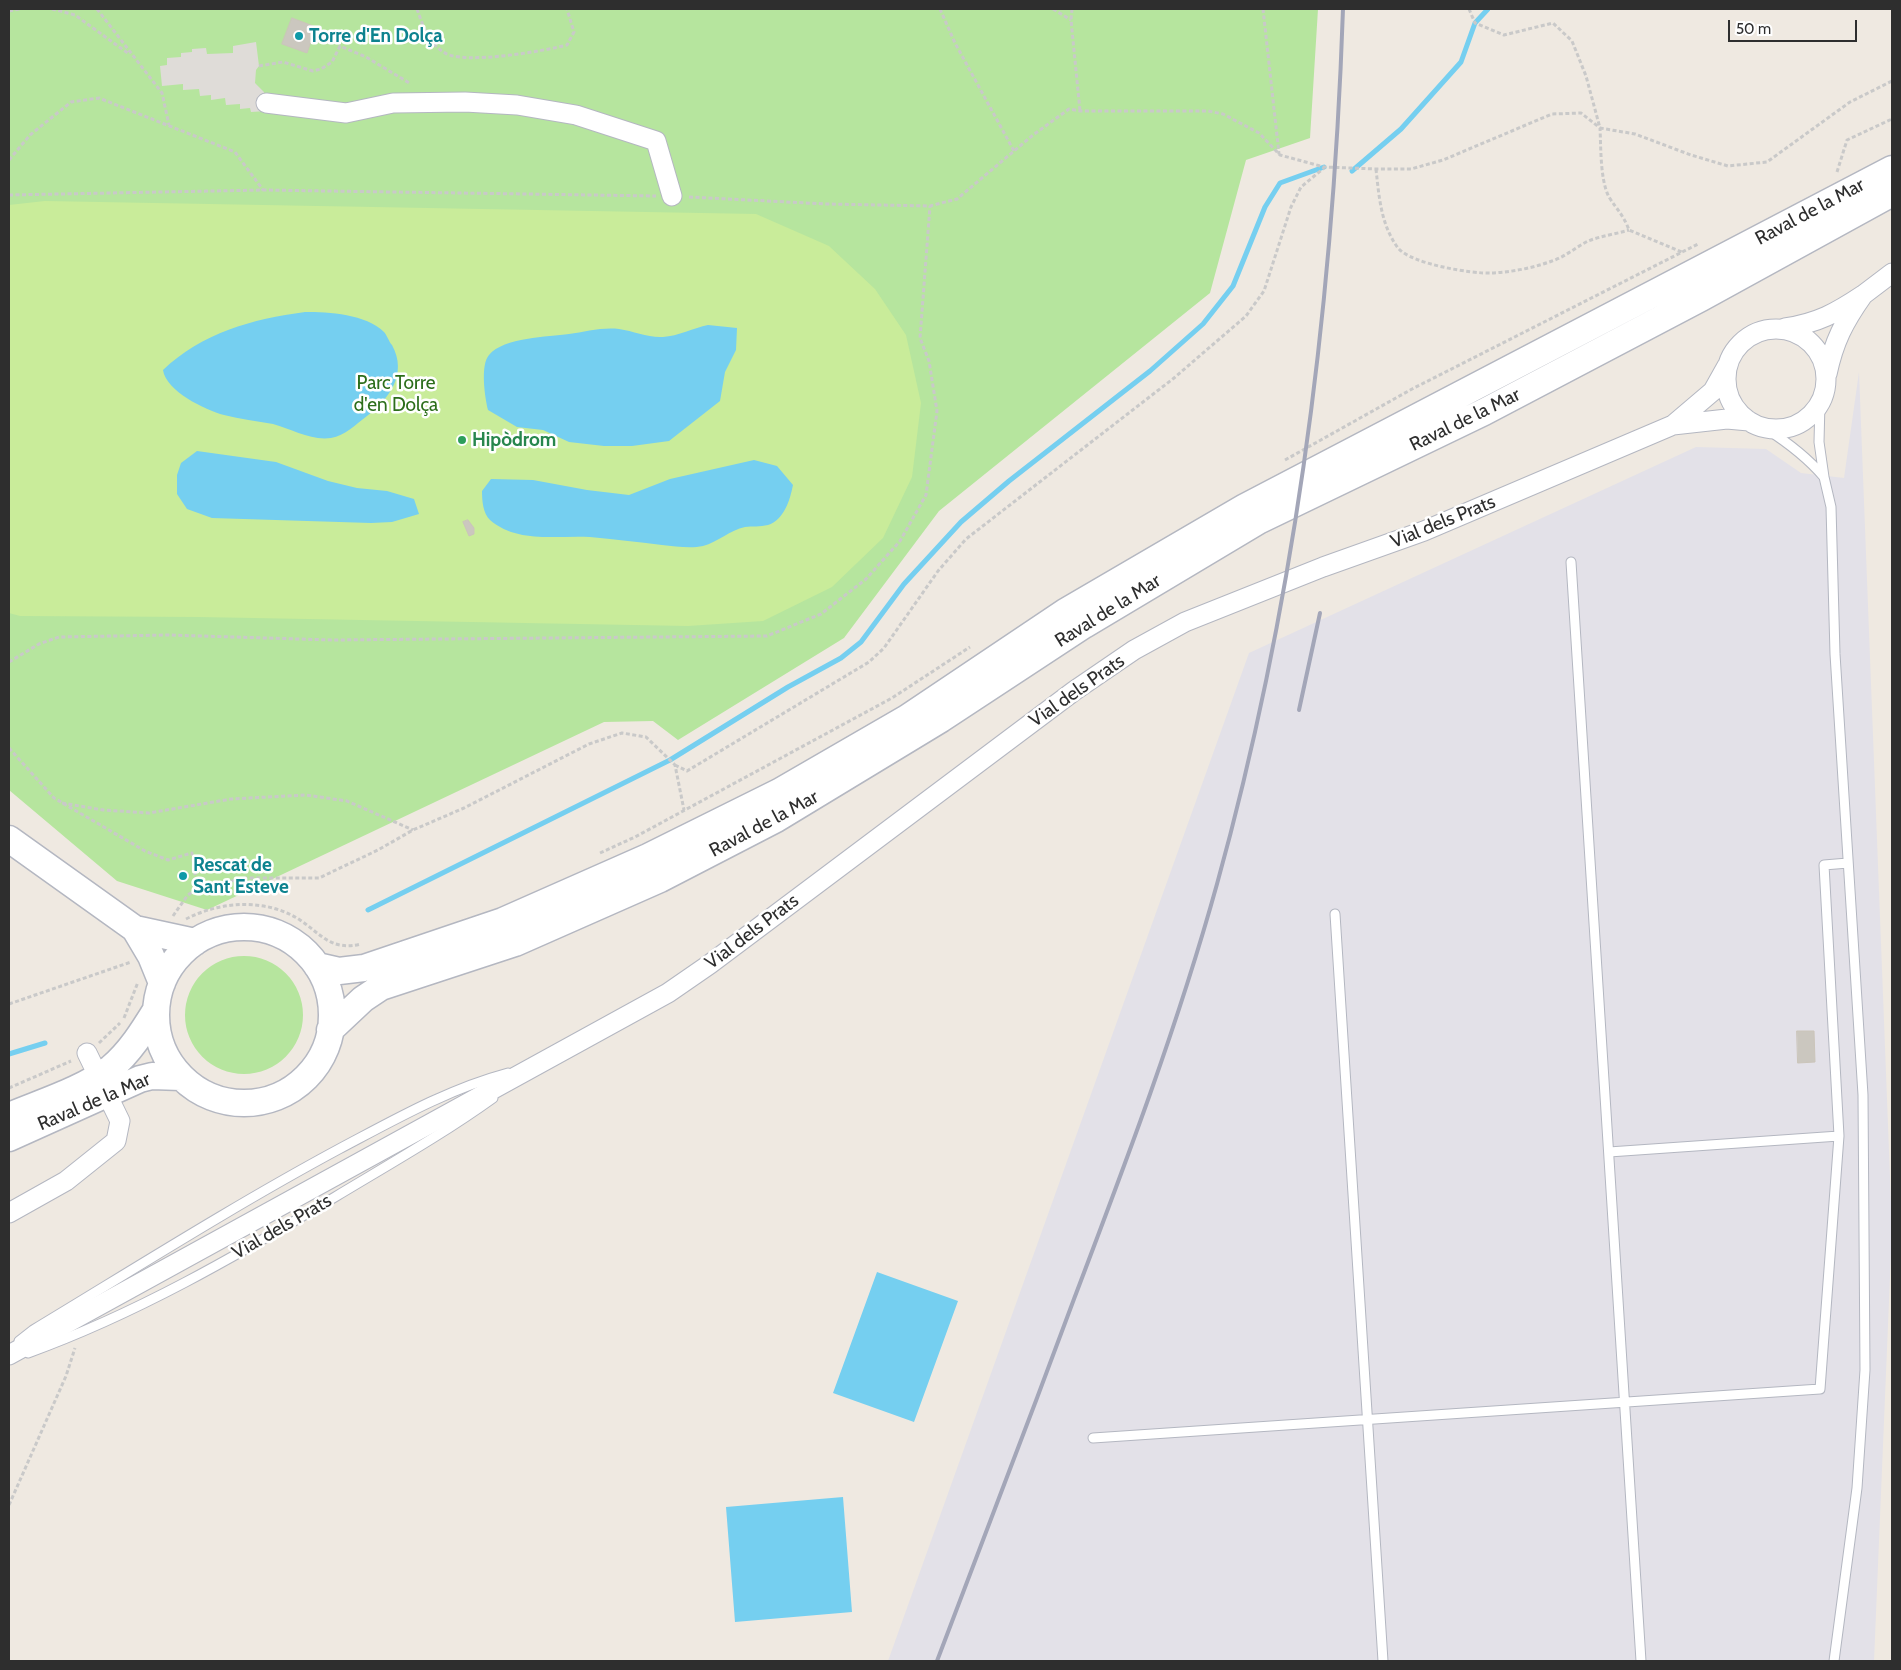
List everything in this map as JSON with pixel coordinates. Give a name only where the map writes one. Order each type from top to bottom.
[{"type":"street","points":[[266,103],[346,112],[393,103],[465,102],[517,105],[576,115],[656,141],[672,196]]},
{"type":"street","name":"Raval de la Mar","points":[[317,966],[339,971],[364,968],[503,921],[648,857],[779,792],[907,718],[1065,612],[1245,507],[1892,169]]},
{"type":"street","name":"Raval de la Mar","points":[[330,1030],[363,999],[381,987],[515,943],[660,879],[776,819],[942,719],[1084,625],[1258,521],[1484,412],[1701,298],[1892,193]]},
{"type":"street","name":"Vial dels Prats","points":[[1673,426],[1713,391],[1739,345],[1752,334],[1767,329],[1783,329],[1808,325],[1831,316],[1892,273]]},
{"type":"street","name":"Vial dels Prats","points":[[9,1355],[668,993],[710,964],[1066,697],[1134,650],[1185,622],[1323,567],[1424,532],[1673,426],[1719,420],[1757,424],[1778,429],[1803,421],[1820,403],[1825,390],[1832,348],[1842,326],[1863,294]]},
{"type":"street","name":"Vial dels Prats","points":[[1783,329],[1794,332],[1813,344],[1820,354],[1826,376]]},
{"type":"street","name":"Vial dels Prats","points":[[1731,358],[1726,375],[1728,393],[1740,413],[1757,424]]},
{"type":"street","points":[[9,839],[158,945],[195,942]]},
{"type":"street","name":"Raval de la Mar","points":[[227,928],[262,929],[293,942],[317,966],[328,990],[332,1016],[330,1030],[324,1049],[314,1068],[294,1087],[270,1099],[243,1103],[216,1098],[191,1086],[181,1077],[164,1053],[156,1024],[156,1010],[162,983],[170,967],[195,942],[227,928]]},
{"type":"street","points":[[158,945],[162,983]]},
{"type":"street","name":"Raval de la Mar","points":[[9,1138],[102,1086],[111,1068],[131,1048],[156,1010]]},
{"type":"street","points":[[9,1213],[66,1181],[116,1141],[120,1121],[87,1053]]},
{"type":"street","name":"Raval de la Mar","points":[[9,1116],[102,1086],[152,1076],[181,1077]]},
{"type":"lane","name":"Vial dels Prats","points":[[1820,403],[1820,442],[1824,477]]},
{"type":"lane","name":"Vial dels Prats","points":[[1757,424],[1790,444],[1810,461],[1824,477]]},
{"type":"lane","points":[[1824,477],[1831,507],[1836,654],[1863,1095],[1865,1370],[1857,1488],[1834,1661]]},
{"type":"lane","points":[[1571,562],[1642,1661]]},
{"type":"lane","points":[[1093,1438],[1820,1389],[1838,1136],[1824,865],[1848,863]]},
{"type":"lane","points":[[1335,914],[1383,1661]]},
{"type":"lane","name":"Vial dels Prats","points":[[9,1360],[77,1336],[148,1303],[296,1220],[474,1112],[540,1065]]},
{"type":"lane","name":"Vial dels Prats","points":[[9,1349],[33,1330],[279,1181],[378,1128],[434,1100],[483,1080],[540,1065]]},
{"type":"lane","points":[[1609,1152],[1838,1136]]},
{"type":"path","points":[[9,11],[20,9]]},
{"type":"path","points":[[52,9],[75,15],[132,56]]},
{"type":"path","points":[[97,9],[162,93],[169,125]]},
{"type":"path","points":[[417,9],[432,43],[447,54],[470,56],[524,54],[566,45],[574,32],[567,9]]},
{"type":"path","points":[[940,9],[955,43],[1014,151]]},
{"type":"path","points":[[1053,9],[1071,20]]},
{"type":"path","points":[[1072,9],[1071,20],[1080,111]]},
{"type":"path","points":[[1263,9],[1280,155]]},
{"type":"path","points":[[1469,9],[1475,23],[1504,35],[1553,22],[1572,41],[1586,76],[1600,128],[1601,163],[1608,196],[1624,215],[1628,230]]},
{"type":"path","points":[[259,66],[283,62],[313,71],[321,69],[332,62],[340,46],[366,57],[413,85]]},
{"type":"path","points":[[9,1088],[87,1053],[123,1020],[173,916],[187,896],[197,888],[246,878],[319,878],[378,850],[413,830],[464,808],[589,744],[622,733],[646,737],[676,765],[686,771],[869,662],[884,648],[938,571],[966,539],[1174,378],[1246,316],[1264,291],[1291,207],[1301,187],[1324,167],[1411,169],[1443,160],[1552,114],[1580,112],[1600,128],[1635,134],[1691,155],[1728,166],[1767,162],[1850,102],[1892,81]]},
{"type":"path","points":[[9,160],[30,135],[71,102],[99,98],[235,152],[263,190]]},
{"type":"path","points":[[1831,175],[1839,171],[1847,140],[1892,119]]},
{"type":"path","points":[[1376,169],[1380,206],[1388,233],[1400,250],[1432,264],[1456,270],[1491,274],[1519,270],[1553,261],[1589,241],[1628,230],[1682,252]]},
{"type":"path","points":[[9,662],[39,644],[59,637],[168,635],[332,640],[767,636],[822,614],[866,579],[900,541],[926,495],[937,411],[929,361],[920,338],[930,206]]},
{"type":"path","points":[[1282,461],[1412,389],[1699,243]]},
{"type":"path","points":[[592,856],[635,836],[892,698],[975,644]]},
{"type":"path","points":[[9,748],[54,798],[145,851],[168,860],[192,853],[197,888]]},
{"type":"path","points":[[676,765],[684,810]]},
{"type":"path","points":[[62,803],[103,810],[148,813],[231,799],[306,795],[347,801],[413,830]]},
{"type":"path","points":[[9,1004],[158,945],[179,922],[198,913],[221,906],[252,904],[277,910],[299,920],[329,943],[358,945],[368,942]]},
{"type":"path","points":[[9,1505],[66,1376],[77,1336]]},
{"type":"shaded area","points":[[256,42],[259,66],[256,70],[255,83],[264,92],[267,111],[251,112],[250,108],[240,109],[240,104],[226,105],[225,98],[211,100],[211,95],[200,96],[199,89],[183,90],[183,84],[162,86],[160,66],[167,65],[167,58],[181,57],[181,53],[192,52],[192,49],[206,48],[207,54],[233,53],[233,46]]},
{"type":"shaded area","points":[[1859,372],[1892,1229],[1874,1661],[888,1661],[1249,653],[1696,447],[1766,449],[1801,473],[1844,478]]},
{"type":"green space","name":"Parc Torre d'en Dolça","points":[[9,9],[1318,9],[1310,138],[1246,160],[1210,293],[939,511],[844,638],[678,740],[653,721],[604,722],[207,910],[117,881],[9,790]]},
{"type":"green space","name":"Hipòdrom","points":[[45,201],[756,214],[829,246],[875,289],[906,335],[921,403],[912,477],[883,538],[832,587],[763,621],[688,626],[199,617],[20,616],[9,613],[9,205]]},
{"type":"green space","points":[[244,956],[266,961],[277,966],[293,982],[298,993],[303,1015],[298,1037],[293,1048],[277,1064],[266,1069],[244,1074],[222,1069],[211,1064],[195,1048],[190,1037],[185,1015],[190,993],[195,982],[211,966],[222,961]]},
{"type":"water","points":[[305,312],[347,315],[367,321],[384,332],[396,356],[397,376],[389,394],[375,409],[341,435],[331,438],[316,438],[273,424],[224,415],[197,404],[179,392],[166,378],[163,370],[194,346],[211,337],[247,324]]},
{"type":"water","points":[[708,325],[737,328],[736,350],[725,372],[720,401],[669,441],[632,446],[604,446],[569,442],[543,430],[517,427],[488,410],[484,382],[486,360],[496,349],[515,341],[606,329],[619,329],[663,337]]},
{"type":"water","points":[[197,451],[276,462],[328,481],[357,488],[387,491],[414,499],[419,514],[392,522],[371,523],[212,518],[187,509],[177,494],[177,475],[181,463]]},
{"type":"water","points":[[754,460],[777,466],[793,485],[788,503],[782,514],[768,525],[745,527],[698,547],[677,547],[590,537],[538,537],[525,535],[501,528],[490,520],[484,510],[482,491],[491,479],[533,480],[587,490],[629,495],[670,479]]},
{"type":"water","points":[[877,1272],[958,1301],[914,1422],[833,1393]]},
{"type":"water","points":[[843,1497],[852,1612],[735,1622],[726,1507]]},
{"type":"building","name":"Torre d'En Dolça","points":[[292,18],[316,27],[307,53],[282,44]]},
{"type":"building","points":[[468,520],[474,528],[474,534],[469,536],[463,522]]},
{"type":"building","points":[[1797,1031],[1814,1031],[1815,1062],[1798,1063]]},
{"type":"waterway","points":[[1352,171],[1401,129],[1461,62],[1475,23],[1488,9]]},
{"type":"waterway","points":[[368,910],[670,760],[788,687],[841,658],[861,642],[904,584],[961,522],[1009,481],[1150,371],[1203,324],[1233,286],[1265,207],[1280,183],[1324,167]]},
{"type":"waterway","points":[[9,1054],[45,1043]]},
{"type":"railway","points":[[937,1661],[1113,1196],[1150,1093],[1202,937],[1245,777],[1269,669],[1289,560],[1306,450],[1320,340],[1330,230],[1338,120],[1343,9]]},
{"type":"railway","points":[[1299,710],[1320,613]]},
{"type":"place","name":"Torre d'En Dolça","points":[[299,36]]},
{"type":"place","name":"Hipòdrom","points":[[462,440]]},
{"type":"place","name":"Rescat de Sant Esteve","points":[[183,876]]}]
